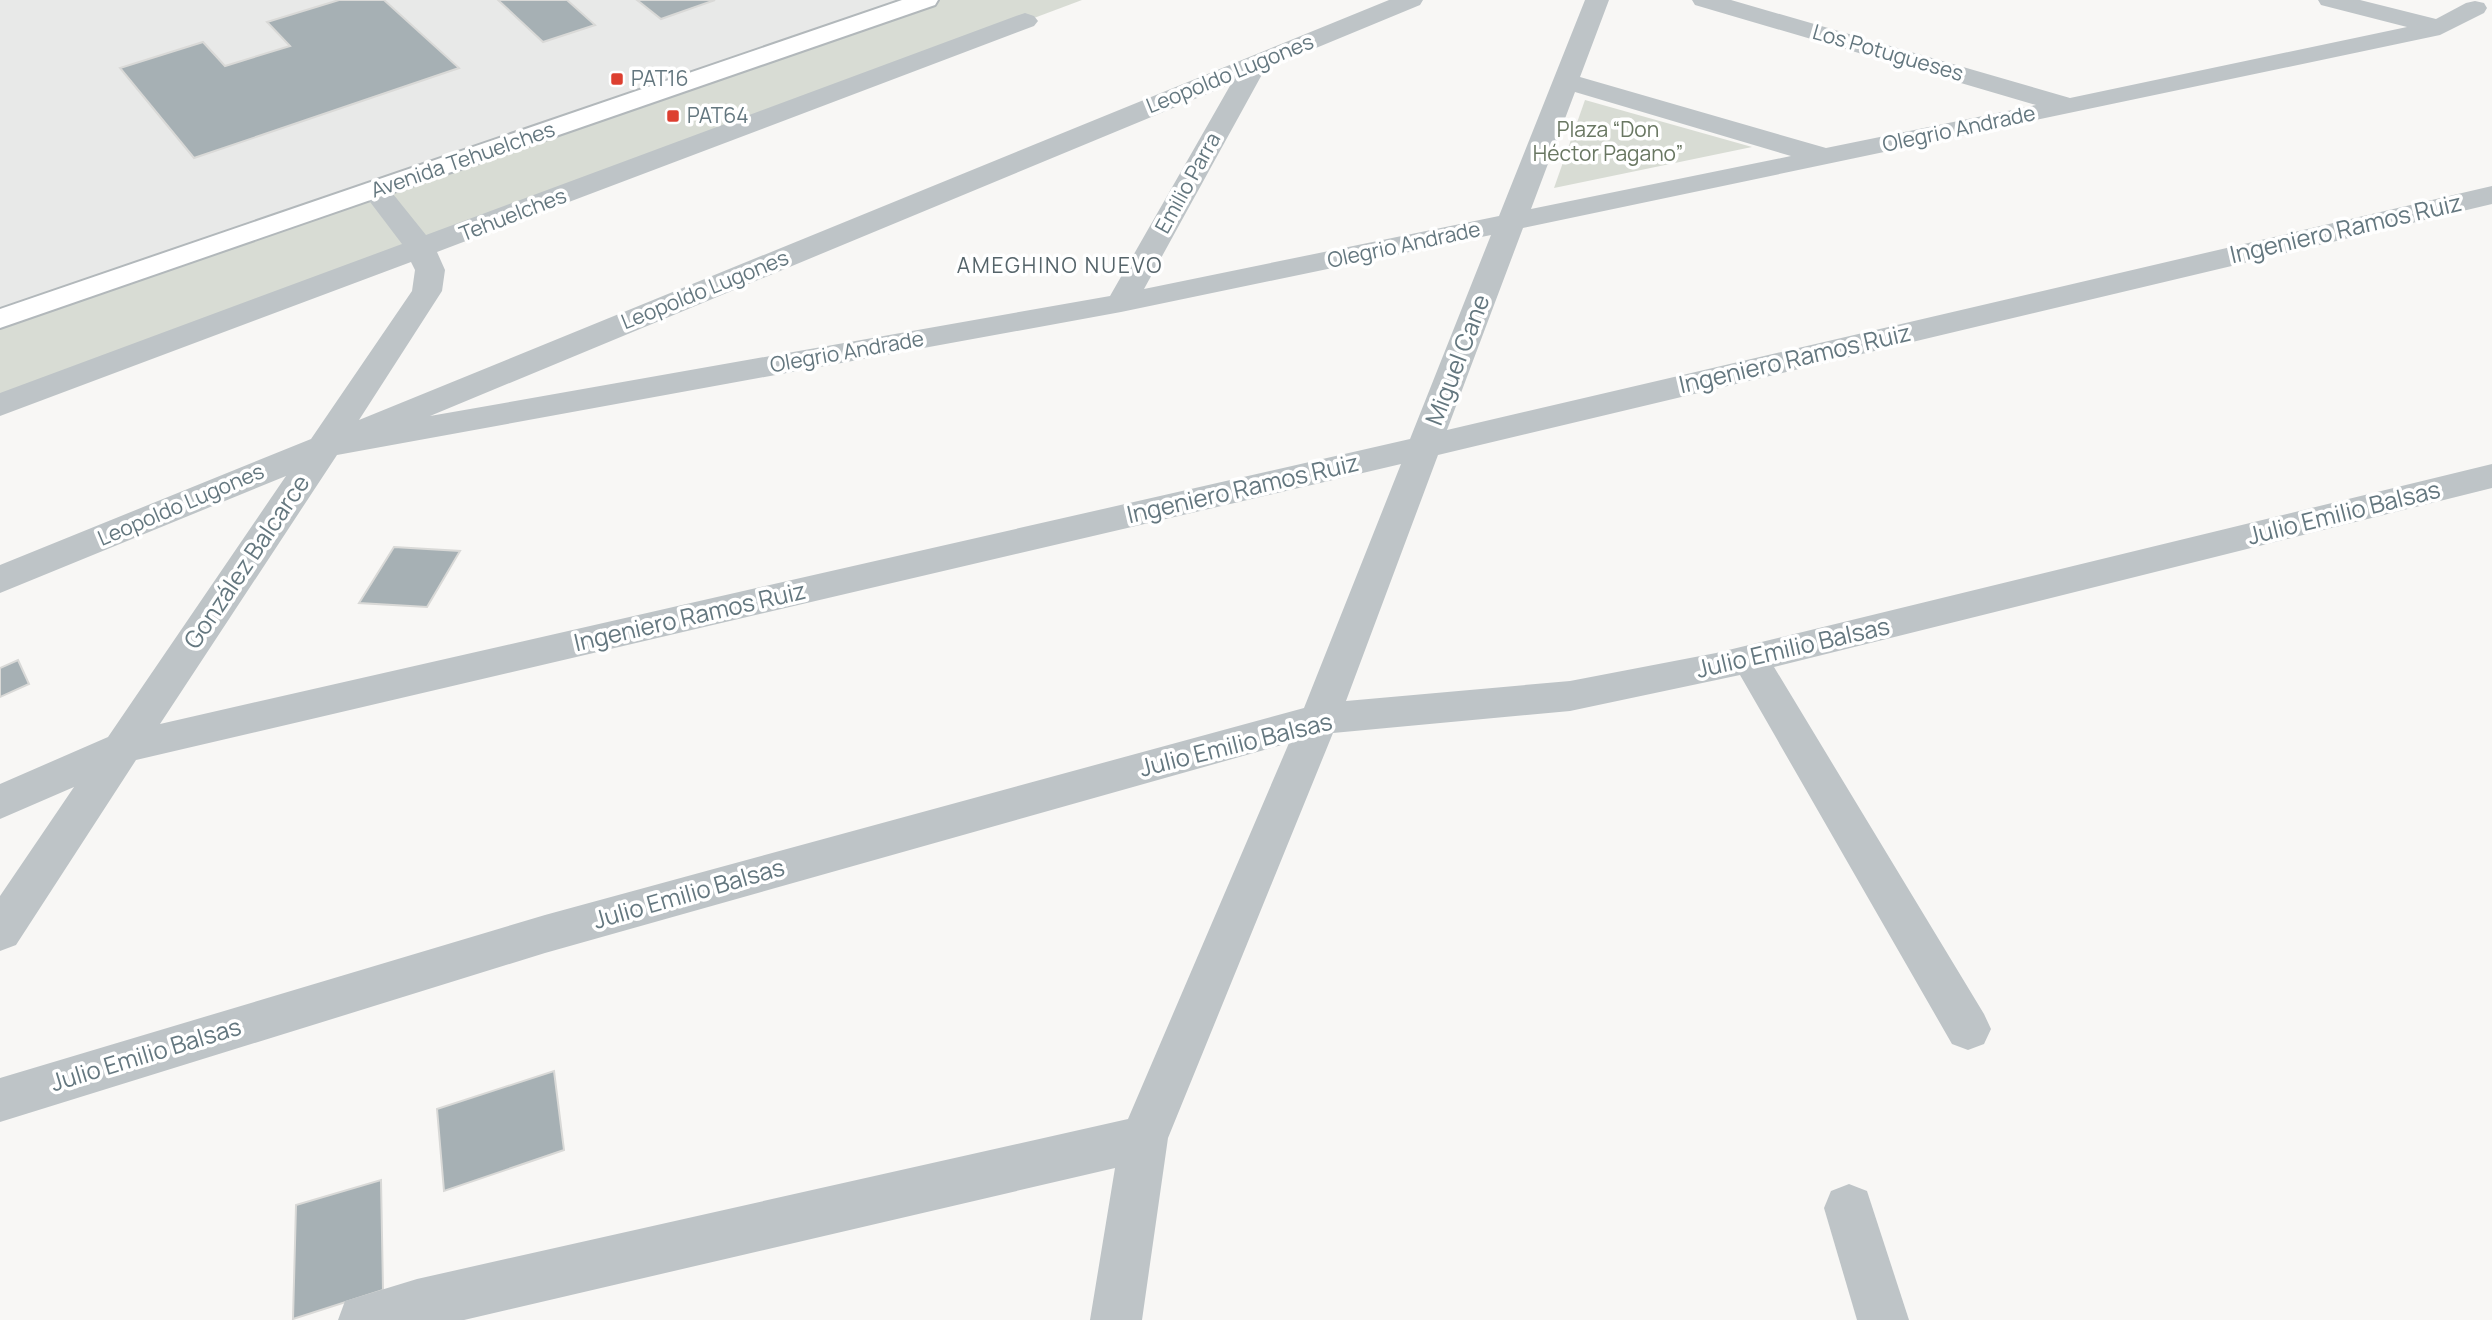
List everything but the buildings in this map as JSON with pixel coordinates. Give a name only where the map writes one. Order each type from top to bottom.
[{"type":"main road","name":"Avenida Tehuelches","points":[[0,319],[926,0]]},
{"type":"street","name":"Leopoldo Lugones","points":[[0,580],[1411,0]]},
{"type":"street","name":"Miguel Cane","points":[[1116,1320],[1144,1138],[1319,719],[1597,0]]},
{"type":"street","name":"Los Potugueses","points":[[1704,0],[2071,106]]},
{"type":"street","points":[[2330,0],[2440,27]]},
{"type":"street","name":"Olegrio Andrade","points":[[324,446],[1121,303],[2440,27],[2481,10]]},
{"type":"street","name":"Tehuelches","points":[[0,405],[1026,22]]},
{"type":"street","name":"Emilio Parra","points":[[1121,303],[1255,64]]},
{"type":"street","points":[[1566,81],[1824,157]]},
{"type":"street","name":"González Balcarce","points":[[0,932],[427,291],[430,270],[421,249],[375,190]]},
{"type":"street","name":"Ingeniero Ramos Ruiz","points":[[0,802],[122,748],[1424,447],[2492,195]]},
{"type":"street","name":"Julio Emilio Balsas","points":[[0,1100],[545,934],[1319,719],[1570,696],[1750,659],[2492,476]]},
{"type":"street","points":[[1750,659],[1968,1029]]},
{"type":"street","points":[[364,1320],[430,1302],[1144,1138]]},
{"type":"street","points":[[1849,1208],[1883,1320]]},
{"type":"shaded area","points":[[0,0],[926,0],[0,319]]},
{"type":"green space","points":[[926,0],[1082,0],[0,405],[0,319]]},
{"type":"green space","name":"Plaza “Don Héctor Pagano”","points":[[1585,100],[1752,147],[1554,188]]},
{"type":"place","name":"PAT16","points":[[617,79]]},
{"type":"place","name":"PAT64","points":[[673,116]]},
{"type":"district","name":"AMEGHINO NUEVO","points":[[1060,266]]}]
